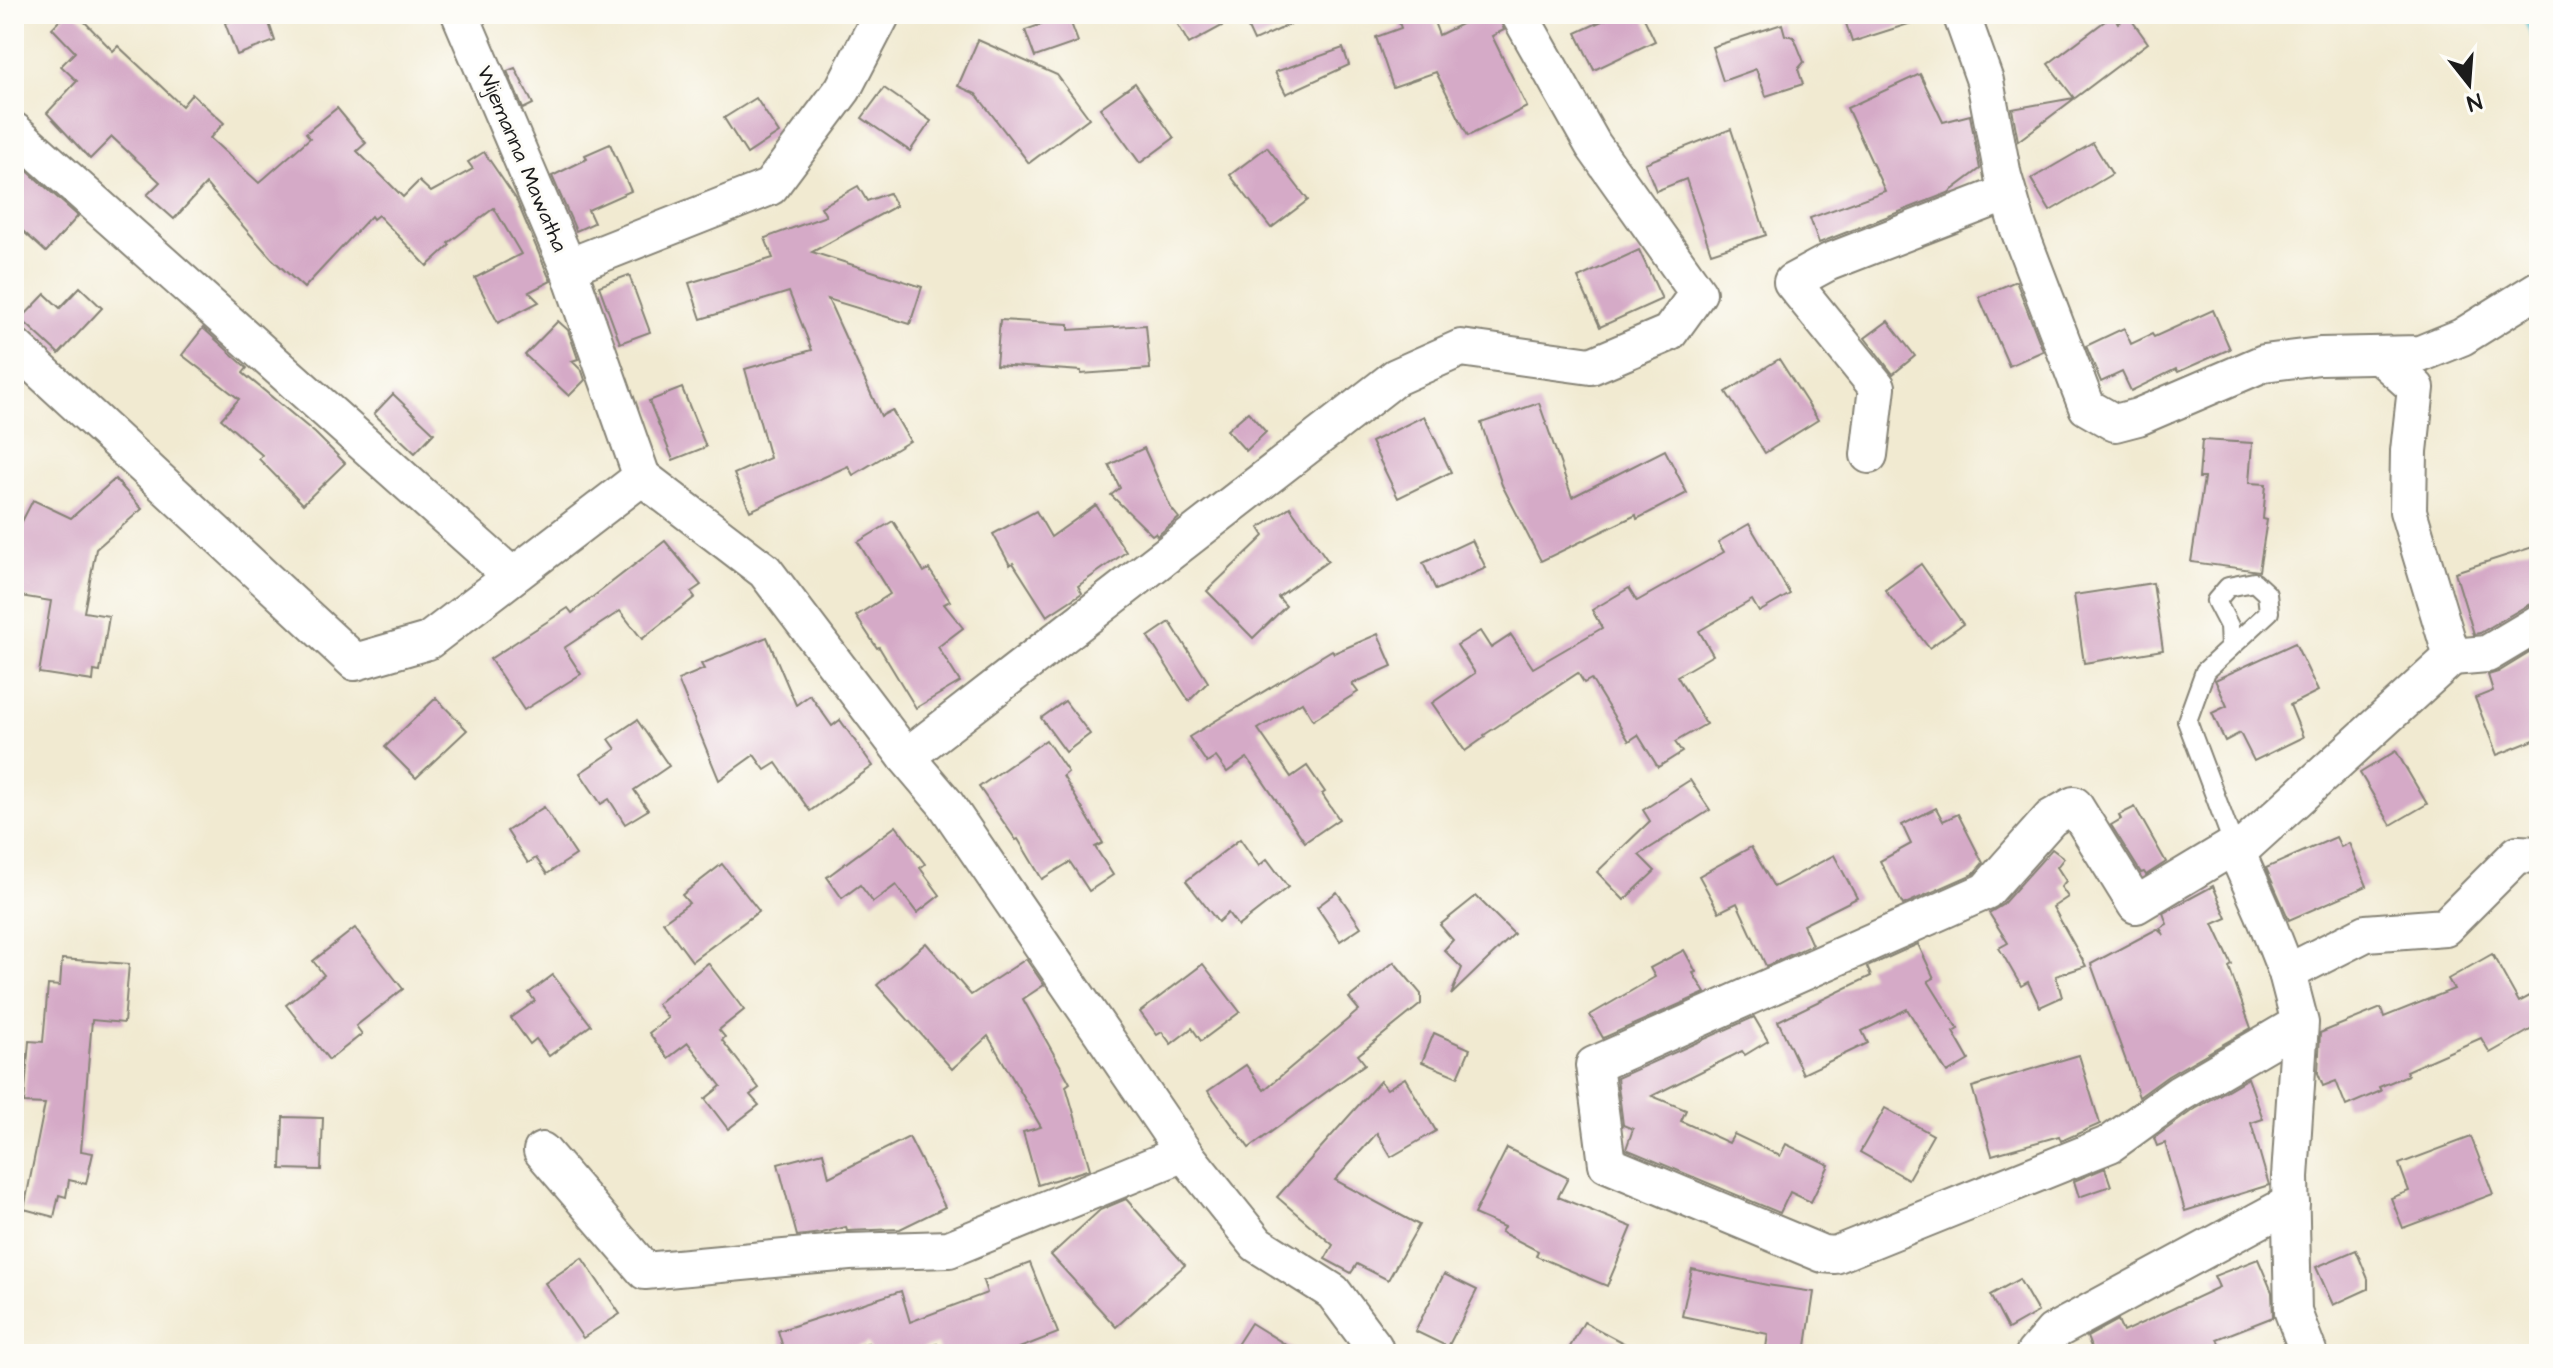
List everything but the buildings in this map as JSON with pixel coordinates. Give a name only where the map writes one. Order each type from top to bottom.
[{"type":"street","name":"Wijemanna Mawatha","points":[[460,14],[568,267],[770,187],[843,89],[882,14]]},
{"type":"street","points":[[906,757],[1396,377],[1461,348],[1591,366],[1669,333],[1698,293],[1593,145],[1519,14]]},
{"type":"street","points":[[1961,14],[1985,81],[2007,193],[2018,227],[2087,407],[2115,423],[2138,417],[2264,363],[2320,356],[2420,354],[2462,337],[2539,289]]},
{"type":"street","points":[[14,131],[512,576]]},
{"type":"street","points":[[1869,455],[1877,387],[1792,282],[1829,262],[2007,193]]},
{"type":"street","points":[[568,267],[642,477],[765,571],[906,757],[945,803],[1184,1153],[1257,1244],[1333,1292],[1374,1347],[1370,1354]]},
{"type":"street","points":[[14,346],[355,662],[428,641],[642,477]]},
{"type":"street","points":[[2379,355],[2416,388],[2409,451],[2408,511],[2452,657]]},
{"type":"street","points":[[2300,1023],[2179,1094],[2110,1144],[1835,1255],[1823,1254],[1607,1164],[1594,1065],[1986,891],[2051,818],[2074,805],[2136,905],[2235,849],[2452,657],[2487,654],[2539,623]]},
{"type":"street","points":[[2235,849],[2287,973],[2300,1023],[2291,1203],[2293,1312],[2309,1354]]},
{"type":"street","points":[[2287,973],[2366,933],[2445,927],[2518,854],[2539,855]]},
{"type":"street","points":[[542,1151],[645,1271],[849,1252],[949,1249],[1184,1153]]},
{"type":"street","points":[[2034,1354],[2053,1332],[2291,1203]]},
{"type":"lane","points":[[2230,648],[2205,671],[2187,721],[2235,849]]},
{"type":"waterway","points":[[2525,14],[2539,44]]}]
